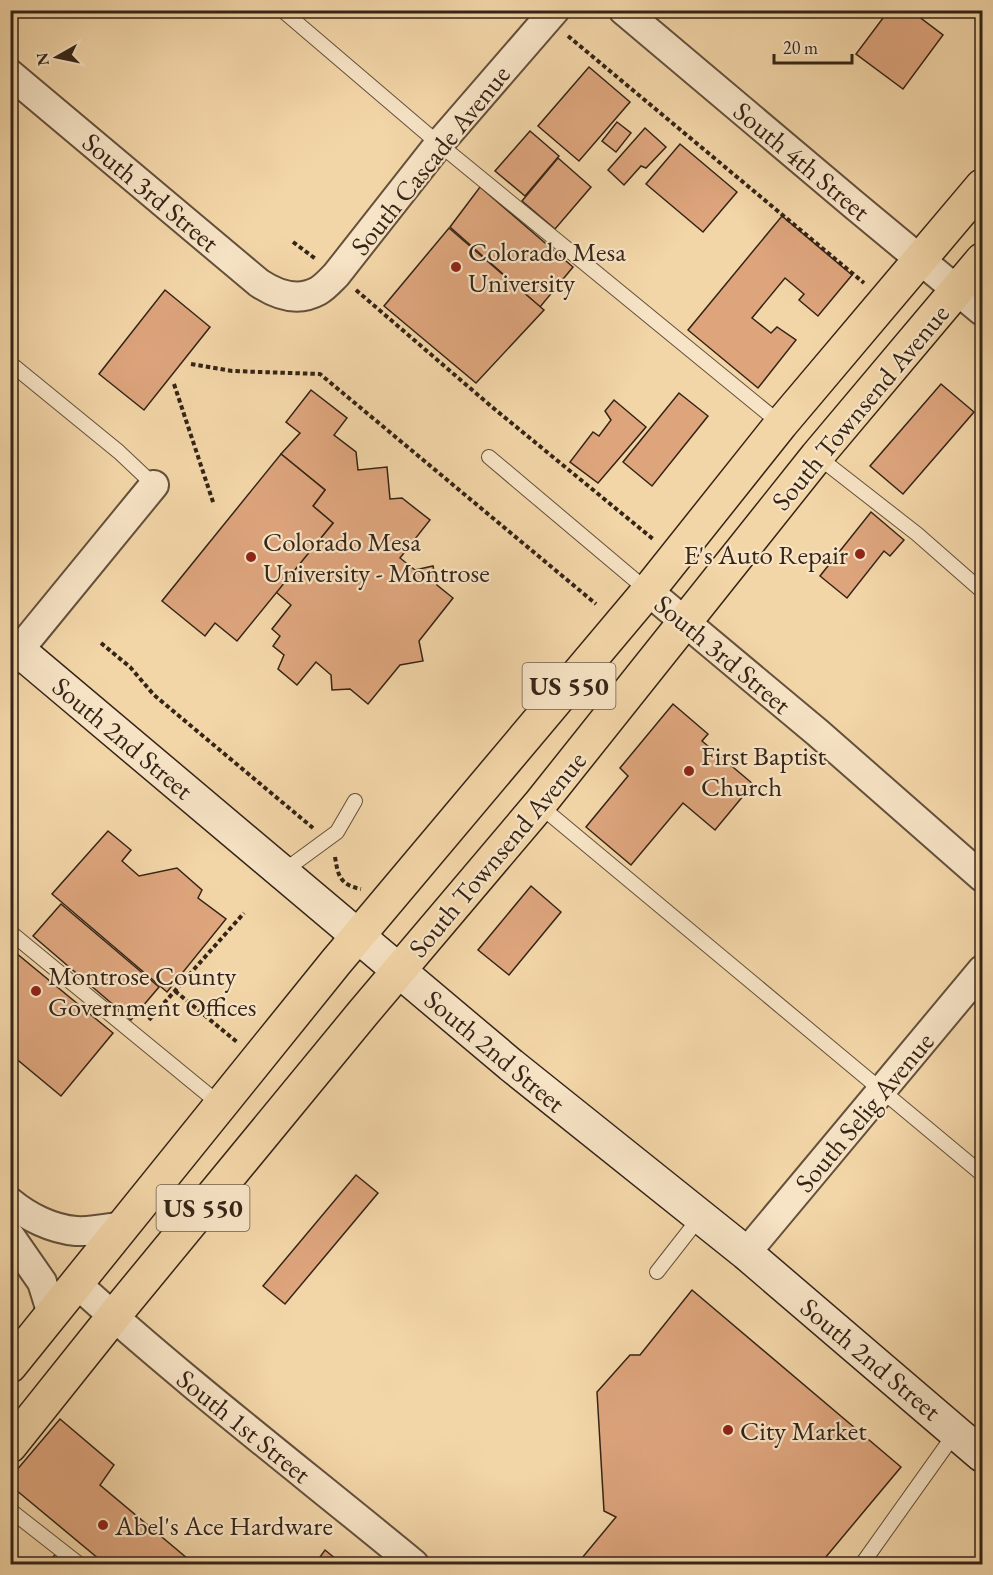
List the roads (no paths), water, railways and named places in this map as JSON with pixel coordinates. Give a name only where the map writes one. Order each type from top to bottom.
[{"type":"highway","name":"South Townsend Avenue","points":[[10,1366],[336,962],[648,591],[781,424],[982,186]]},
{"type":"highway","name":"South Townsend Avenue","points":[[10,1446],[113,1317],[539,805],[817,456],[982,260]]},
{"type":"street","name":"South 4th Street","points":[[623,10],[982,311]]},
{"type":"street","name":"South Cascade Avenue","points":[[297,297],[318,291],[336,275],[439,144],[559,21]]},
{"type":"street","name":"South 3rd Street","points":[[10,74],[259,283],[280,295],[297,297]]},
{"type":"street","points":[[13,652],[154,485]]},
{"type":"street","name":"South 3rd Street","points":[[648,591],[818,733],[982,877]]},
{"type":"street","name":"South 2nd Street","points":[[13,652],[511,1065],[746,1253],[982,1455]]},
{"type":"street","name":"South Selig Avenue","points":[[746,1253],[982,970]]},
{"type":"street","points":[[10,1202],[34,1219],[76,1231],[124,1226]]},
{"type":"street","points":[[10,1236],[42,1282],[52,1314]]},
{"type":"street","name":"South 1st Street","points":[[76,1284],[181,1376],[293,1464],[414,1564]]},
{"type":"lane","points":[[282,10],[439,144],[781,424]]},
{"type":"lane","points":[[10,363],[119,452],[154,485]]},
{"type":"lane","points":[[817,456],[908,526],[982,591]]},
{"type":"lane","name":"South 3rd Street","points":[[489,457],[648,591]]},
{"type":"lane","points":[[280,873],[337,832],[355,801]]},
{"type":"lane","points":[[539,805],[982,1174]]},
{"type":"lane","points":[[10,932],[222,1106]]},
{"type":"lane","points":[[657,1272],[700,1216]]},
{"type":"lane","points":[[862,1564],[956,1432]]},
{"type":"lane","points":[[10,1510],[80,1564]]},
{"type":"place","name":"Colorado Mesa University","points":[[456,267]]},
{"type":"place","name":"E's Auto Repair","points":[[860,554]]},
{"type":"place","name":"Colorado Mesa University - Montrose","points":[[251,557]]},
{"type":"place","name":"First Baptist Church","points":[[689,771]]},
{"type":"place","name":"Montrose County Government Offices","points":[[36,991]]},
{"type":"place","name":"City Market","points":[[728,1430]]},
{"type":"place","name":"Abel's Ace Hardware","points":[[103,1525]]}]
